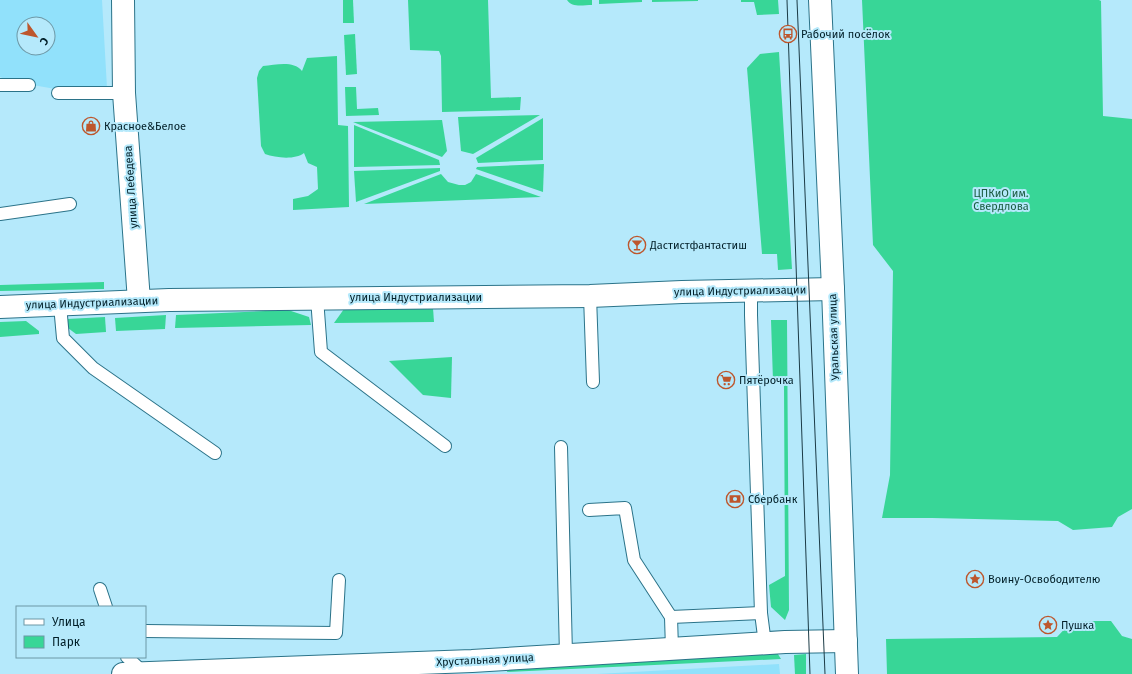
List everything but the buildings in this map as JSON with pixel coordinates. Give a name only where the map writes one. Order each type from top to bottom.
[{"type":"street","name":"улица Лебедева","points":[[123,0],[124,93],[139,301]]},
{"type":"street","name":"Уральская улица","points":[[820,0],[833,289],[847,674]]},
{"type":"street","name":"улица Индустриализации","points":[[0,307],[139,301],[590,296],[833,289]]},
{"type":"street","name":"Хрустальная улица","points":[[136,668],[289,671],[784,642],[846,641]]},
{"type":"lane","points":[[0,85],[29,85]]},
{"type":"lane","points":[[58,93],[124,93]]},
{"type":"lane","points":[[0,214],[70,204]]},
{"type":"lane","points":[[751,291],[750,315],[761,613],[765,644]]},
{"type":"lane","points":[[590,296],[593,382]]},
{"type":"lane","points":[[317,298],[321,352],[445,446]]},
{"type":"lane","points":[[60,305],[63,338],[93,368],[215,453]]},
{"type":"lane","points":[[561,447],[566,655]]},
{"type":"lane","points":[[589,510],[625,508],[634,560],[671,617],[672,649]]},
{"type":"lane","points":[[146,631],[336,633],[339,580]]},
{"type":"lane","points":[[100,589],[106,606]]},
{"type":"lane","points":[[671,617],[761,613]]},
{"type":"lane","points":[[128,658],[136,668]]},
{"type":"shaded area","points":[[0,0],[102,0],[107,88],[61,90],[10,81],[0,77]]},
{"type":"shaded area","points":[[779,664],[780,674],[597,674]]},
{"type":"green space","points":[[343,0],[353,0],[354,23],[343,23]]},
{"type":"green space","points":[[408,0],[488,0],[491,98],[521,97],[520,110],[442,112],[441,56],[439,51],[410,50]]},
{"type":"green space","points":[[567,0],[592,0],[592,5],[575,5],[569,3]]},
{"type":"green space","points":[[599,0],[642,0],[642,2],[599,4]]},
{"type":"green space","points":[[652,0],[698,0],[698,1],[652,2]]},
{"type":"green space","points":[[741,0],[778,0],[779,14],[757,15],[754,2],[741,2]]},
{"type":"green space","name":"ЦПКиО им. Свердлова","points":[[862,0],[1101,1],[1103,116],[1132,119],[1132,509],[1118,517],[1112,527],[1073,530],[1058,521],[882,518],[890,475],[893,271],[873,245]]},
{"type":"green space","points":[[355,34],[357,74],[346,75],[344,35]]},
{"type":"green space","points":[[779,52],[792,269],[778,270],[777,254],[762,254],[747,68],[760,54]]},
{"type":"green space","points":[[337,56],[338,125],[348,126],[349,207],[293,210],[293,199],[308,196],[318,189],[317,167],[308,163],[304,153],[296,157],[285,158],[265,154],[261,146],[257,78],[259,71],[263,66],[289,64],[294,65],[302,71],[307,58]]},
{"type":"green space","points":[[345,87],[356,87],[357,109],[378,108],[379,115],[346,116]]},
{"type":"green space","points":[[540,115],[473,154],[461,151],[458,117]]},
{"type":"green space","points":[[543,118],[543,160],[478,163],[476,158]]},
{"type":"green space","points":[[442,120],[447,151],[442,157],[353,122]]},
{"type":"green space","points":[[354,125],[439,160],[440,165],[354,167]]},
{"type":"green space","points":[[544,164],[543,192],[476,169],[477,167]]},
{"type":"green space","points":[[440,168],[440,171],[356,202],[354,171]]},
{"type":"green space","points":[[441,174],[448,182],[465,185],[471,182],[476,174],[541,197],[364,204]]},
{"type":"green space","points":[[104,282],[104,289],[0,291],[0,285]]},
{"type":"green space","points":[[433,308],[434,322],[334,323],[344,309]]},
{"type":"green space","points":[[288,310],[309,317],[311,325],[175,328],[176,315]]},
{"type":"green space","points":[[166,315],[165,329],[116,331],[115,318]]},
{"type":"green space","points":[[105,317],[106,332],[76,334],[68,328],[67,319]]},
{"type":"green space","points":[[771,320],[787,320],[789,610],[785,620],[771,607],[769,585],[785,576],[784,385],[773,381]]},
{"type":"green space","points":[[26,321],[39,331],[39,334],[0,337],[0,322]]},
{"type":"green space","points":[[452,357],[451,398],[423,395],[389,361]]},
{"type":"green space","points":[[1072,621],[1111,621],[1122,636],[1132,639],[1132,674],[887,674],[886,639],[1057,637]]},
{"type":"green space","points":[[776,651],[781,659],[507,672],[508,669]]},
{"type":"green space","points":[[806,654],[806,674],[795,674],[794,655]]},
{"type":"tram line","points":[[787,0],[810,674]]},
{"type":"tram line","points":[[797,0],[825,674]]},
{"type":"place","name":"Рабочий посёлок","points":[[788,34]]},
{"type":"place","name":"Красное&Белое","points":[[91,126]]},
{"type":"place","name":"Дастистфантастиш","points":[[637,245]]},
{"type":"place","name":"Пятёрочка","points":[[726,380]]},
{"type":"place","name":"Сбербанк","points":[[735,499]]},
{"type":"place","name":"Воину-Освободителю","points":[[975,579]]},
{"type":"place","name":"Пушка","points":[[1048,625]]}]
